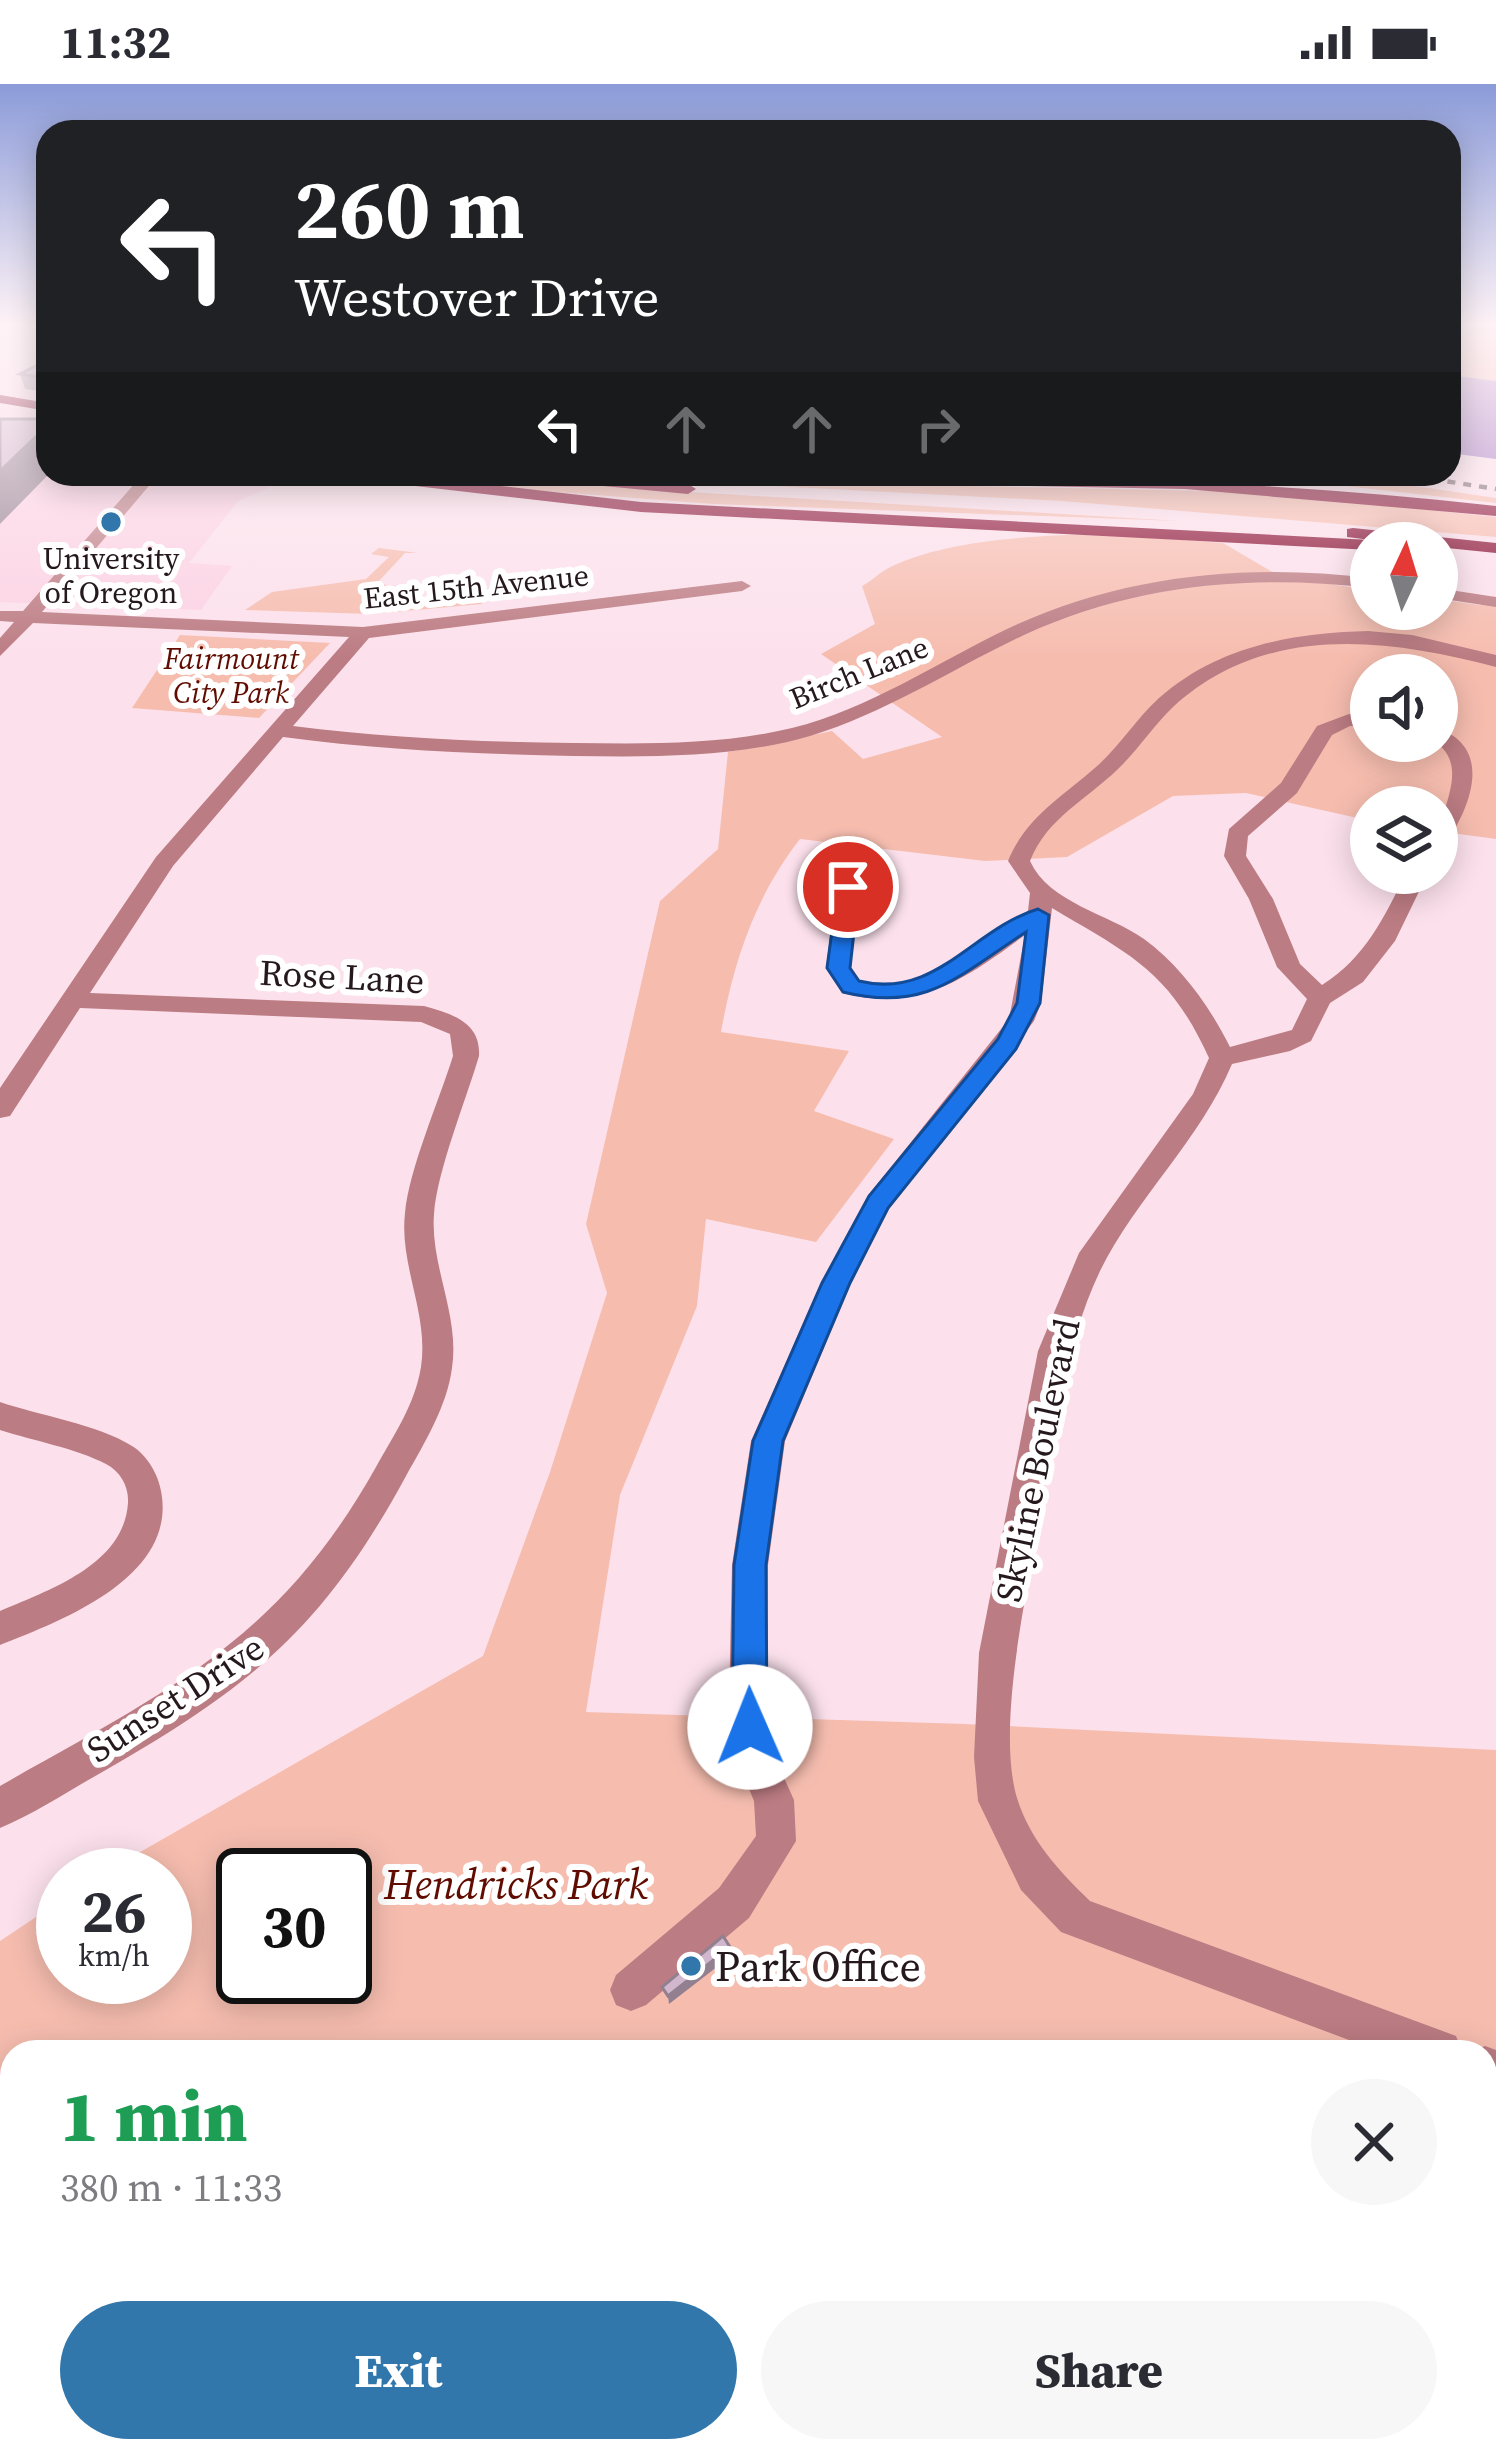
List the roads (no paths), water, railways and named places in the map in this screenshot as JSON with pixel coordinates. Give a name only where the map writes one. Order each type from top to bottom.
[{"type":"main road","points":[[459,486],[641,507],[1350,544]]},
{"type":"main road","points":[[649,486],[1214,521],[1496,548]]},
{"type":"main road","points":[[1257,486],[1496,511]]},
{"type":"main road","points":[[1458,556],[1496,561]]},
{"type":"street","points":[[0,650],[141,486]]},
{"type":"street","name":"Birch Lane","points":[[280,731],[411,744],[582,749],[680,747],[766,738],[869,708],[1048,618],[1117,596],[1250,572],[1350,582]]},
{"type":"street","name":"East 15th Avenue","points":[[0,616],[363,633],[742,586]]},
{"type":"street","points":[[1458,596],[1496,602]]},
{"type":"street","points":[[0,1109],[10,1077],[71,1000],[164,862],[363,633]]},
{"type":"street","points":[[1406,894],[1373,956],[1354,976],[1320,998],[1302,1035],[1281,1045],[1222,1058],[1189,1005],[1141,949],[1040,903],[1020,868],[1035,828],[1108,768],[1167,702],[1228,662],[1266,648],[1342,637],[1424,644],[1496,662]]},
{"type":"street","points":[[1320,998],[1289,968],[1261,899],[1235,856],[1233,842],[1290,787],[1318,732],[1335,722],[1350,721]]},
{"type":"street","points":[[1458,748],[1464,770],[1458,798]]},
{"type":"street","points":[[848,887],[838,968],[851,987],[885,995],[920,989],[1040,903]]},
{"type":"street","points":[[631,1990],[734,1903],[776,1841],[775,1800],[752,1750],[748,1704],[750,1565],[768,1441],[836,1283],[878,1203],[1021,1021],[1028,1003],[1040,903]]},
{"type":"street","name":"Rose Lane","points":[[71,1000],[443,1018],[459,1028],[466,1041],[466,1056],[434,1168]]},
{"type":"street","name":"Skyline Boulevard","points":[[1222,1058],[1204,1097],[1090,1261],[1054,1351],[997,1653],[993,1757],[998,1802],[1035,1876],[1076,1917],[1408,2040]]},
{"type":"street","name":"Sunset Drive","points":[[0,1808],[222,1676],[266,1641],[342,1555],[401,1454],[436,1372],[437,1321],[418,1231],[419,1211],[434,1168]]},
{"type":"street","points":[[0,1416],[118,1454],[132,1463],[142,1482],[145,1504],[135,1546],[123,1560],[71,1594],[0,1628]]},
{"type":"railway","points":[[1461,484],[1496,489]]},
{"type":"place","name":"University of Oregon","points":[[111,522]]},
{"type":"place","name":"Park Office","points":[[691,1966]]},
{"type":"park label","name":"Fairmount City Park","points":[[231,676]]},
{"type":"park label","name":"Hendricks Park","points":[[516,1884]]}]
